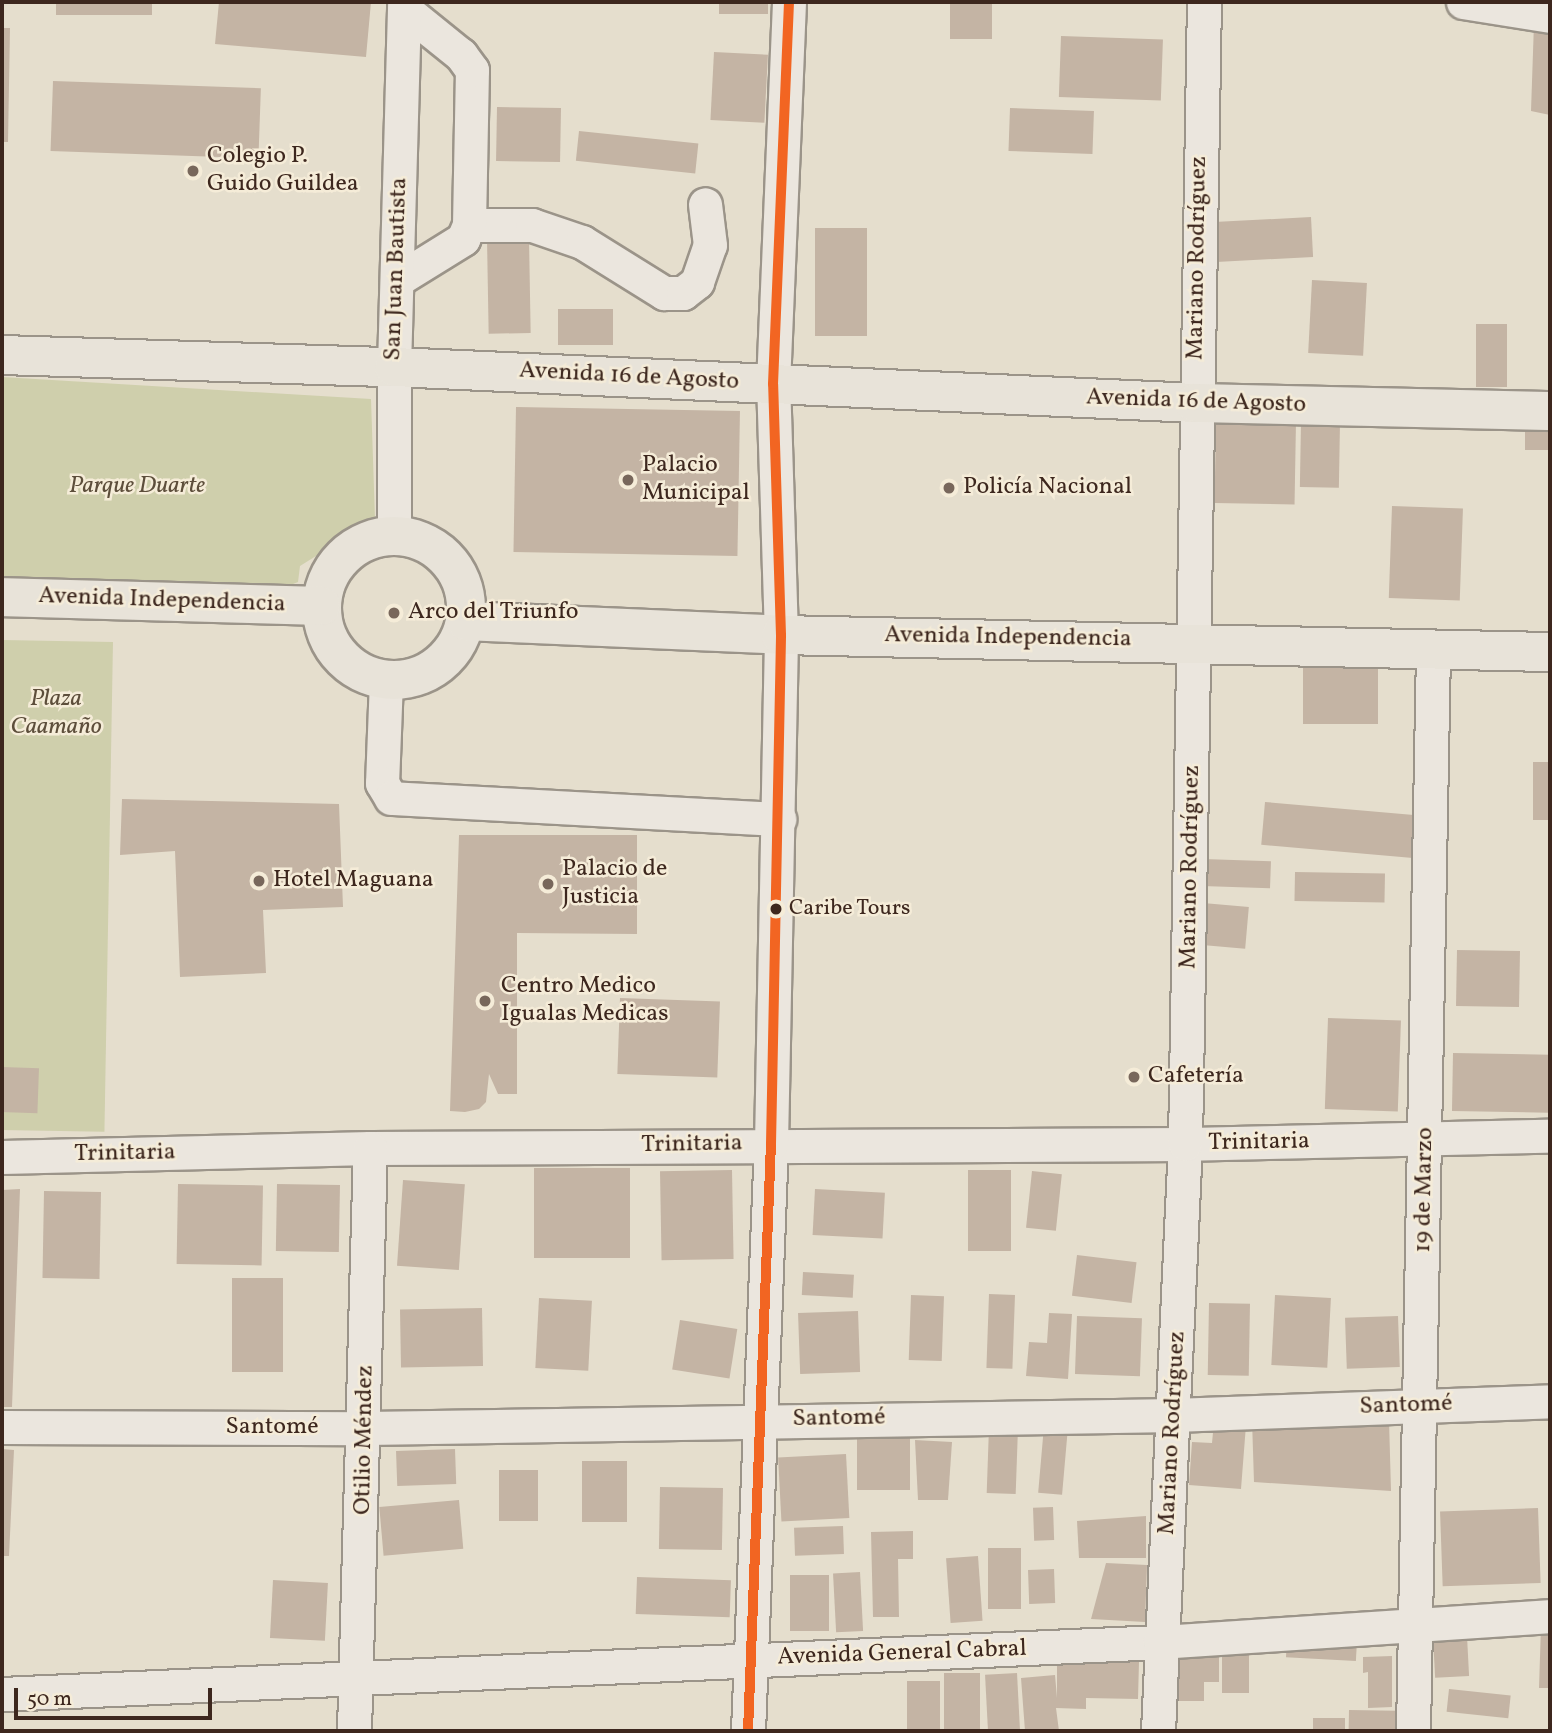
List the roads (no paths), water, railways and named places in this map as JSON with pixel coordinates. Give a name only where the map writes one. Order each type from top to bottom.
[{"type":"main road","name":"Avenida 16 de Agosto","points":[[2,355],[394,367],[1195,403],[1550,411]]},
{"type":"main road","points":[[394,536],[419,540],[441,553],[457,572],[466,596],[466,621],[458,641],[437,665],[408,679],[386,680],[366,675],[332,647],[321,606],[325,584],[344,556],[372,539],[394,536]]},
{"type":"main road","name":"Avenida Independencia","points":[[2,597],[321,606]]},
{"type":"main road","name":"Avenida Independencia","points":[[466,621],[781,635],[1195,641],[1550,652]]},
{"type":"street","points":[[748,1731],[771,1144],[779,819],[781,635],[773,384],[789,2]]},
{"type":"street","name":"Mariano Rodríguez","points":[[1158,1731],[1160,1642],[1176,1415],[1185,1144],[1195,641],[1195,403],[1204,2]]},
{"type":"street","points":[[1463,2],[1550,16]]},
{"type":"street","points":[[397,280],[463,239],[469,225],[472,70],[461,55],[404,6]]},
{"type":"street","name":"San Juan Bautista","points":[[394,536],[394,367],[404,6]]},
{"type":"street","points":[[469,225],[532,225],[582,242],[664,293],[683,293],[697,282],[710,245],[705,204]]},
{"type":"street","name":"19 de Marzo","points":[[1413,1731],[1433,649]]},
{"type":"street","points":[[386,680],[382,783],[391,798],[779,819]]},
{"type":"street","name":"Trinitaria","points":[[2,1157],[370,1148],[1185,1144],[1550,1136]]},
{"type":"street","name":"Otilio Méndez","points":[[354,1731],[366,1428],[370,1148]]},
{"type":"street","name":"Santomé","points":[[2,1427],[366,1428],[1176,1415],[1550,1401]]},
{"type":"street","name":"Avenida General Cabral","points":[[2,1693],[1160,1642],[1550,1616]]},
{"type":"place","name":"Colegio P. Guido Guildea","points":[[193,171]]},
{"type":"place","name":"Palacio Municipal","points":[[628,480]]},
{"type":"place","name":"Policía Nacional","points":[[949,488]]},
{"type":"place","name":"Arco del Triunfo","points":[[394,613]]},
{"type":"place","name":"Hotel Maguana","points":[[259,881]]},
{"type":"place","name":"Palacio de Justicia","points":[[548,884]]},
{"type":"place","name":"Caribe Tours","points":[[776,909]]},
{"type":"place","name":"Centro Medico Igualas Medicas","points":[[485,1001]]},
{"type":"place","name":"Cafetería","points":[[1134,1077]]},
{"type":"park label","name":"Parque Duarte","points":[[137,487]]},
{"type":"park label","name":"Plaza Caamaño","points":[[56,714]]}]
